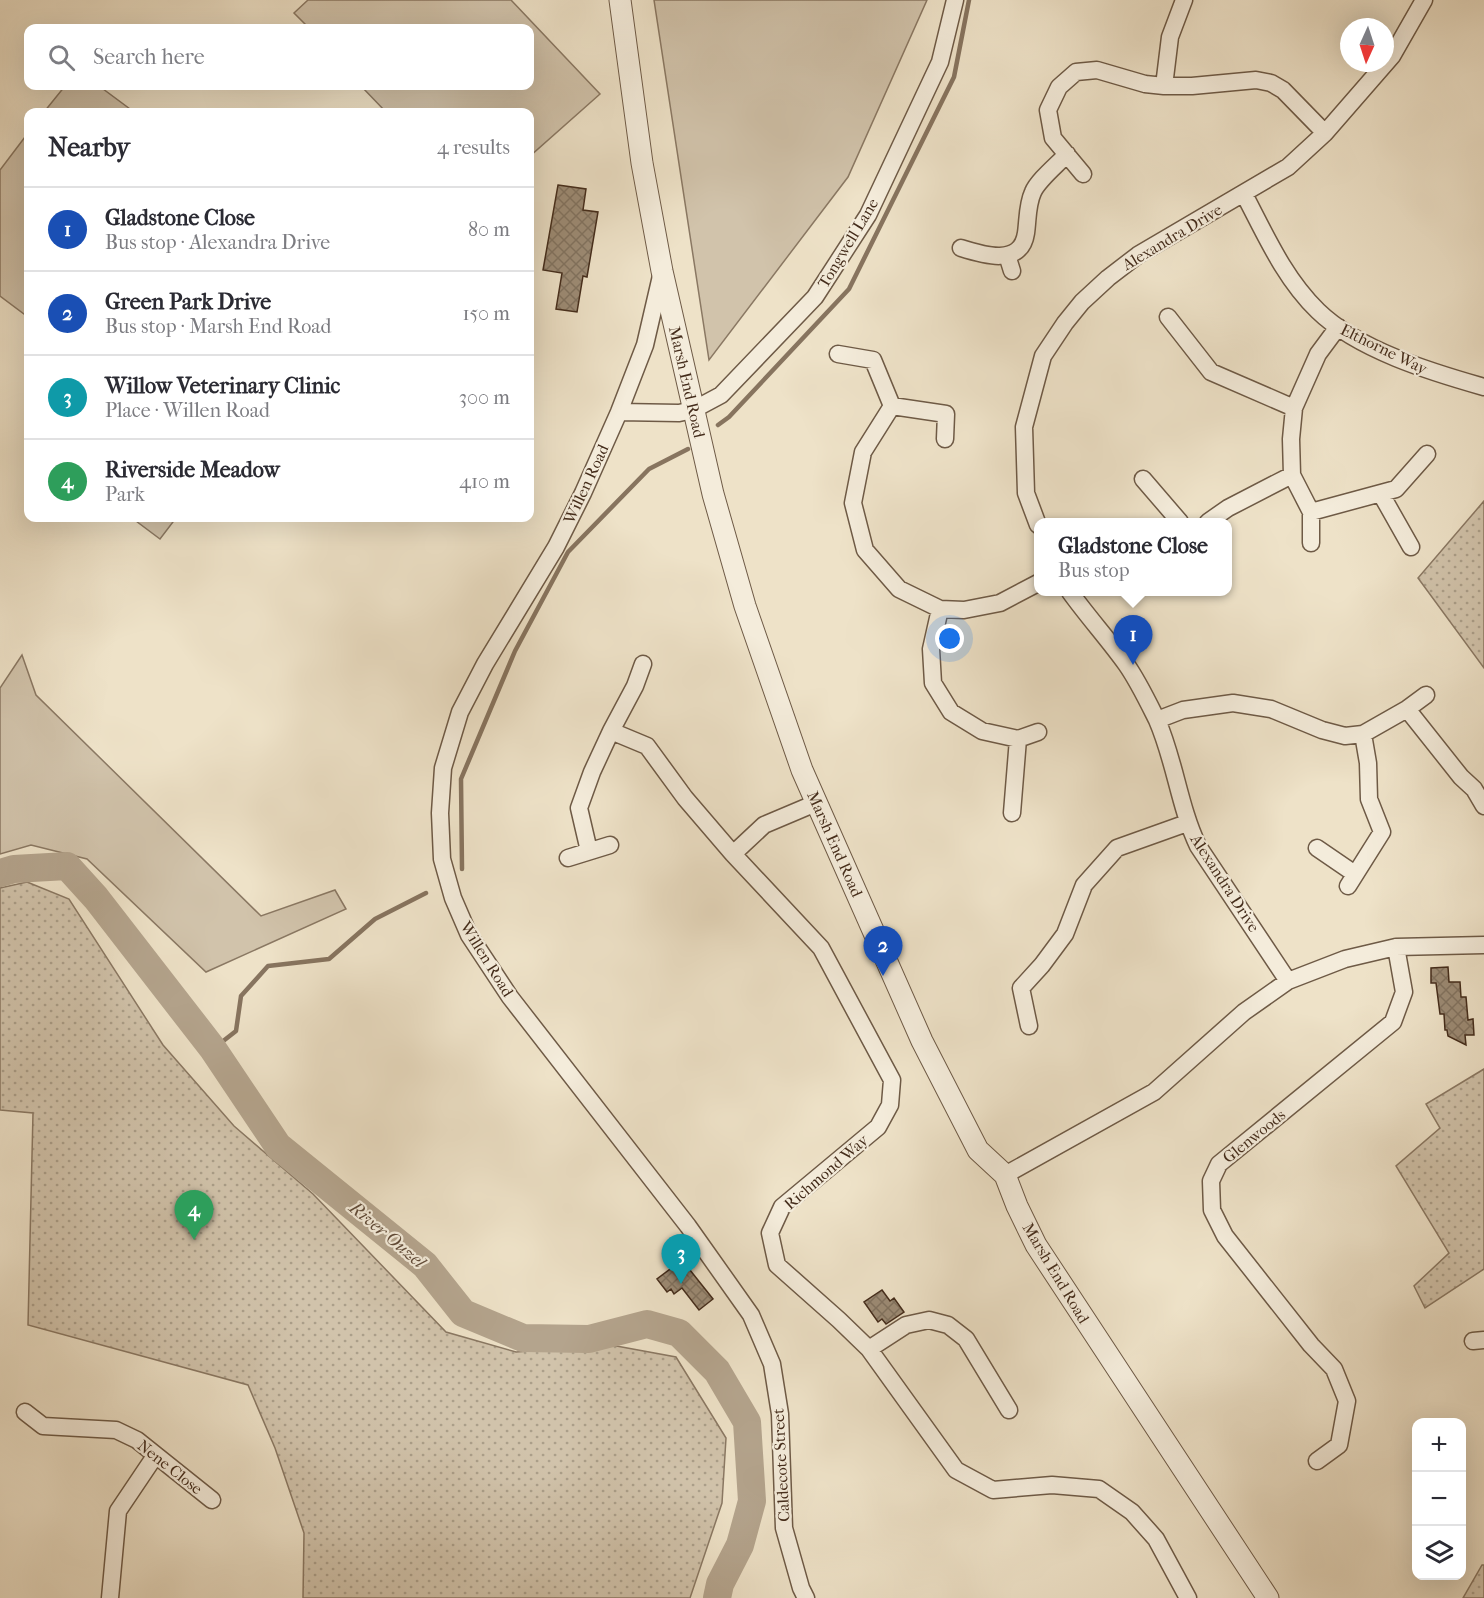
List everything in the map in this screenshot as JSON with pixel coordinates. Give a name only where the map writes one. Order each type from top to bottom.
[{"type":"street","name":"Marsh End Road","points":[[620,0],[642,163],[662,271],[693,410],[713,494],[745,606],[802,770],[922,1041],[978,1150],[1005,1175],[1036,1245],[1268,1598]]},
{"type":"street","name":"Tongwell Lane","points":[[693,410],[721,395],[815,297],[868,215],[940,62],[955,0]]},
{"type":"street","points":[[1164,86],[1170,37],[1184,0]]},
{"type":"street","name":"Alexandra Drive","points":[[1035,518],[1026,494],[1024,427],[1043,356],[1082,302],[1138,255],[1288,167],[1325,133],[1392,56],[1424,0]]},
{"type":"street","points":[[1083,174],[1053,138],[1048,110],[1059,87],[1076,72],[1097,70],[1145,84],[1164,86],[1192,86],[1247,80],[1271,83],[1283,90],[1325,133]]},
{"type":"street","points":[[961,248],[1010,263],[1026,235],[1028,208],[1034,189],[1067,154]]},
{"type":"street","name":"Elthorne Way","points":[[1244,194],[1275,254],[1295,284],[1317,310],[1338,327],[1402,361],[1440,375],[1484,387]]},
{"type":"street","name":"Willen Road","points":[[662,271],[645,345],[619,412],[583,493],[556,547],[485,664],[460,712],[443,768],[440,813],[442,859],[453,898],[469,935],[510,997],[688,1226],[751,1315],[772,1364]]},
{"type":"street","points":[[1168,317],[1211,372],[1294,408]]},
{"type":"street","points":[[1311,543],[1311,512],[1292,475],[1291,439],[1294,408],[1318,354],[1338,327]]},
{"type":"street","points":[[838,354],[873,360],[892,406]]},
{"type":"street","points":[[892,406],[946,414],[945,439]]},
{"type":"street","points":[[892,406],[863,452],[853,503],[866,550],[899,589],[940,609],[964,610],[1000,603],[1034,585]]},
{"type":"street","points":[[619,412],[693,410]]},
{"type":"street","points":[[1311,512],[1396,489],[1427,454]]},
{"type":"street","points":[[1214,518],[1228,508],[1292,475]]},
{"type":"street","points":[[1143,479],[1177,518]]},
{"type":"street","points":[[1381,494],[1411,547]]},
{"type":"street","name":"Alexandra Drive","points":[[1073,596],[1127,665],[1157,720],[1170,756],[1187,823],[1198,846],[1288,981]]},
{"type":"street","points":[[940,609],[932,649],[933,683],[951,712],[982,731],[1018,740],[1038,732]]},
{"type":"street","points":[[589,851],[579,808],[592,772],[635,686],[643,664]]},
{"type":"street","points":[[1157,720],[1183,711],[1233,703],[1271,709],[1345,736],[1363,734],[1407,709],[1426,695]]},
{"type":"street","points":[[1407,709],[1461,777],[1474,789],[1484,806]]},
{"type":"street","name":"Richmond Way","points":[[612,731],[647,746],[685,798],[733,854],[821,948],[892,1080],[890,1105],[878,1127],[782,1207],[770,1233],[777,1265],[869,1349],[956,1470],[993,1490],[1052,1485],[1099,1490],[1132,1512],[1156,1539],[1188,1598]]},
{"type":"street","points":[[1317,848],[1352,880],[1382,832],[1369,799],[1368,763],[1363,734]]},
{"type":"street","points":[[1012,813],[1018,740]]},
{"type":"street","points":[[733,854],[764,825],[816,803]]},
{"type":"street","points":[[1029,1026],[1021,988],[1065,934],[1084,885],[1117,848],[1187,823]]},
{"type":"street","points":[[568,858],[610,844]]},
{"type":"street","points":[[1005,1175],[1154,1092],[1244,1012],[1288,981],[1345,959],[1396,947],[1484,945]]},
{"type":"street","name":"Glenwoods","points":[[1317,1461],[1339,1445],[1347,1401],[1334,1369],[1311,1345],[1225,1236],[1212,1210],[1211,1181],[1219,1164],[1393,1022],[1404,992],[1396,947]]},
{"type":"street","points":[[869,1349],[906,1325],[929,1320],[948,1325],[966,1339],[1009,1410]]},
{"type":"street","name":"Caldecote Street","points":[[772,1364],[780,1414],[784,1528],[806,1598]]},
{"type":"street","name":"Nene Close","points":[[25,1412],[43,1426],[116,1430],[137,1440],[212,1500]]},
{"type":"street","points":[[110,1598],[118,1510],[155,1456]]},
{"type":"shaded area","points":[[308,0],[511,0],[534,24],[305,24],[294,13]]},
{"type":"shaded area","points":[[654,0],[927,0],[848,177],[709,360]]},
{"type":"shaded area","points":[[534,24],[600,94],[534,152],[534,108],[382,108],[365,90],[534,90]]},
{"type":"shaded area","points":[[62,90],[104,90],[129,108],[47,108]]},
{"type":"shaded area","points":[[24,138],[24,314],[0,296],[0,170]]},
{"type":"shaded area","points":[[1484,501],[1484,668],[1418,578]]},
{"type":"shaded area","points":[[137,522],[173,522],[160,539]]},
{"type":"shaded area","points":[[22,655],[36,695],[261,916],[335,890],[346,909],[206,972],[87,859],[31,845],[0,854],[0,688]]},
{"type":"shaded area","points":[[27,882],[69,899],[163,1045],[234,1126],[313,1194],[446,1332],[516,1352],[611,1345],[676,1357],[726,1438],[722,1503],[690,1598],[303,1598],[304,1533],[275,1448],[248,1385],[28,1325],[33,1113],[0,1110],[0,888]]},
{"type":"shaded area","points":[[1484,1069],[1484,1269],[1425,1308],[1414,1286],[1449,1253],[1396,1166],[1440,1128],[1426,1104]]},
{"type":"shaded area","points":[[1484,1565],[1484,1598],[1463,1598]]},
{"type":"building","points":[[558,185],[586,189],[583,210],[598,212],[587,277],[583,276],[577,312],[556,309],[562,273],[543,270]]},
{"type":"building","points":[[1448,967],[1449,982],[1460,982],[1461,997],[1466,997],[1468,1020],[1473,1019],[1474,1035],[1465,1035],[1466,1045],[1448,1036],[1445,1030],[1444,1014],[1440,1014],[1436,983],[1431,983],[1431,968]]},
{"type":"building","points":[[682,1260],[713,1299],[699,1310],[682,1288],[674,1294],[671,1289],[667,1292],[657,1279]]},
{"type":"building","points":[[882,1290],[890,1301],[894,1298],[904,1312],[886,1324],[882,1319],[878,1322],[864,1302]]},
{"type":"waterway","points":[[718,425],[729,417],[849,289],[954,77],[969,0]]},
{"type":"waterway","points":[[462,869],[461,779],[515,651],[568,552],[649,469],[688,449]]},
{"type":"waterway","name":"River Ouzel","points":[[0,873],[14,869],[67,866],[96,898],[213,1049],[278,1146],[425,1265],[463,1313],[523,1338],[589,1339],[647,1324],[679,1333],[717,1371],[747,1422],[752,1501],[740,1545],[720,1584],[717,1598]]},
{"type":"waterway","points":[[213,1049],[236,1031],[241,996],[268,966],[329,959],[375,919],[426,893]]},
{"type":"place","name":"Gladstone Close","points":[[1133,665]]},
{"type":"place","name":"Green Park Drive","points":[[883,976]]},
{"type":"place","name":"Riverside Meadow","points":[[194,1240]]},
{"type":"place","name":"Willow Veterinary Clinic","points":[[681,1284]]}]
